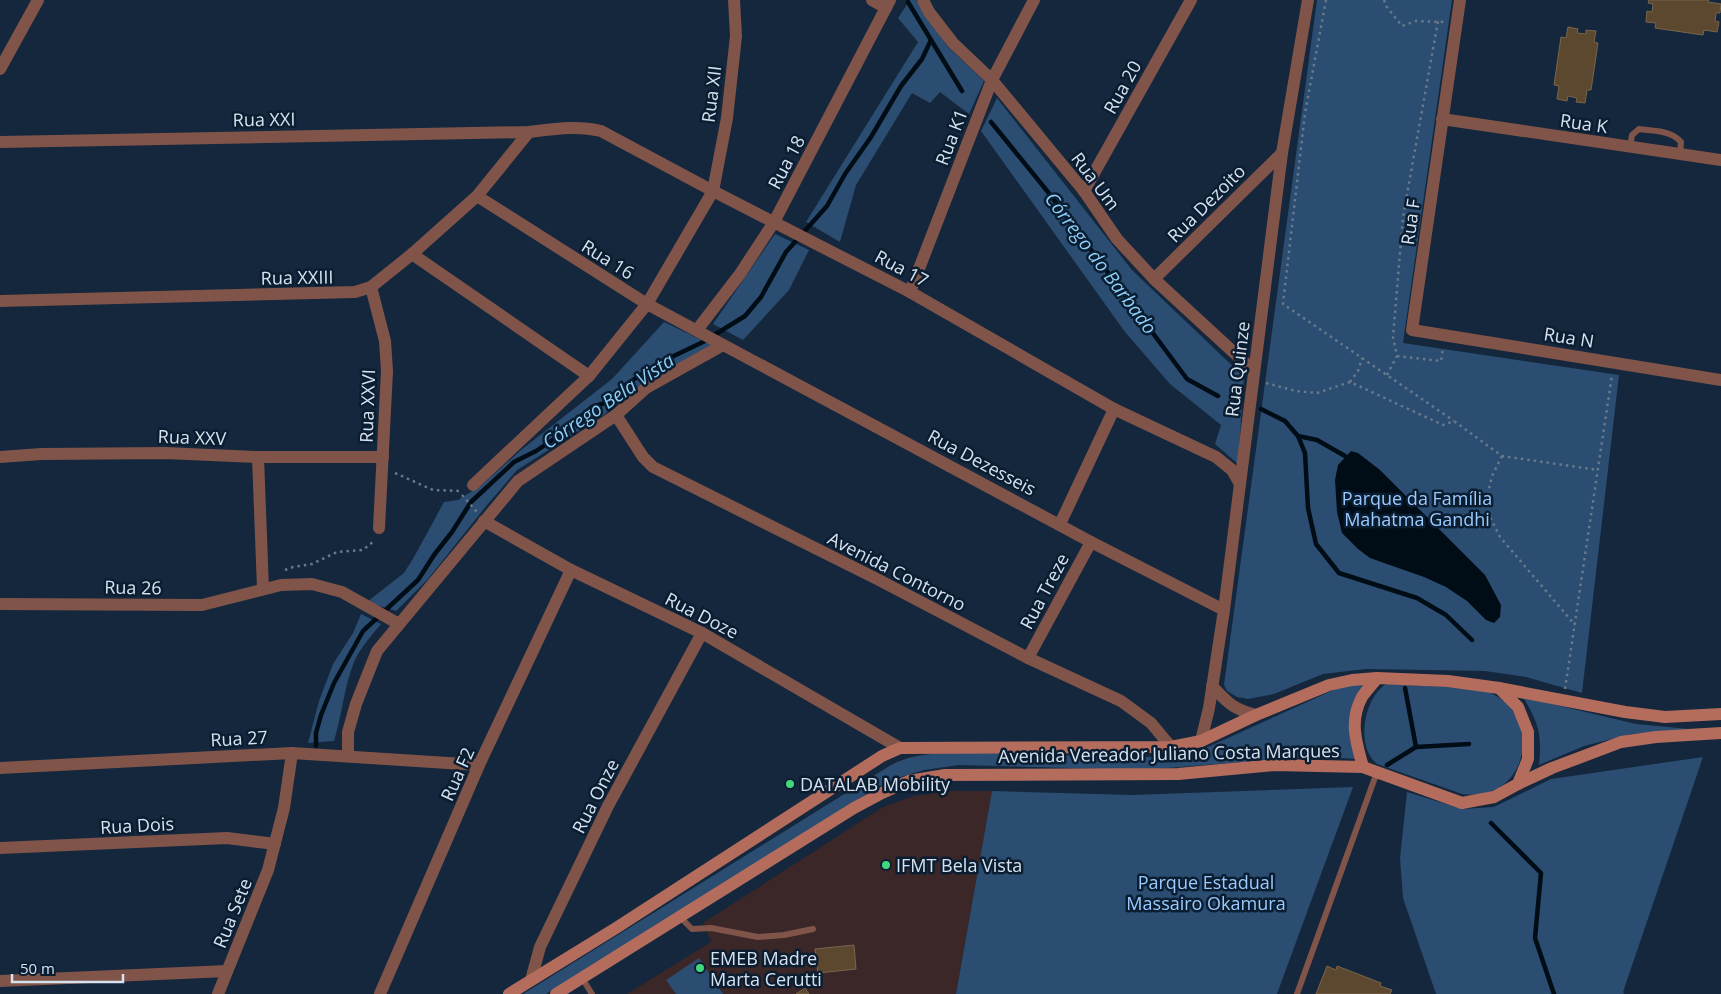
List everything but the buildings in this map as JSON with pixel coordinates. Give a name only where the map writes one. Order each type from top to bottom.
[{"type":"main road","name":"Avenida Vereador Juliano Costa Marques","points":[[510,994],[616,928],[882,756],[900,748],[1171,747],[1201,741],[1256,715],[1329,685],[1352,680],[1377,678],[1448,681],[1499,688],[1625,712],[1665,717],[1721,714]]},
{"type":"main road","points":[[1377,678],[1362,697],[1355,718],[1355,739],[1363,767],[1462,803],[1494,798],[1552,768],[1621,742],[1656,737],[1716,733]]},
{"type":"main road","points":[[1499,688],[1518,707],[1528,732],[1528,759],[1518,784]]},
{"type":"main road","name":"Avenida Vereador Juliano Costa Marques","points":[[556,994],[854,808],[909,781],[945,775],[1178,774],[1274,765],[1363,767]]},
{"type":"street","points":[[0,69],[38,0]]},
{"type":"street","name":"Rua XII","points":[[713,192],[727,118],[736,36],[734,0]]},
{"type":"street","points":[[872,0],[888,4]]},
{"type":"street","name":"Rua Um","points":[[923,0],[929,12],[953,43],[992,80],[1084,191],[1117,239],[1154,279],[1254,371]]},
{"type":"street","name":"Rua K1","points":[[910,292],[992,80],[1034,0]]},
{"type":"street","name":"Rua 20","points":[[1084,191],[1191,0]]},
{"type":"street","name":"Rua Quinze","points":[[1201,741],[1224,610],[1282,153],[1308,0]]},
{"type":"street","name":"Rua F","points":[[1412,330],[1460,0]]},
{"type":"street","name":"Rua 18","points":[[699,331],[774,222],[888,4]]},
{"type":"street","name":"Rua K","points":[[1442,119],[1721,160]]},
{"type":"street","name":"Rua 17","points":[[529,132],[574,127],[601,131],[713,192],[910,292],[1114,409],[1216,457],[1232,470],[1240,484]]},
{"type":"street","name":"Rua XXI","points":[[0,142],[529,132]]},
{"type":"street","name":"Rua XXIII","points":[[0,301],[340,294],[372,287],[477,196],[529,132]]},
{"type":"street","name":"Rua Dezoito","points":[[1154,279],[1282,153]]},
{"type":"street","points":[[473,485],[589,376],[646,304],[713,192]]},
{"type":"street","name":"Rua 16","points":[[477,196],[646,304],[721,344]]},
{"type":"street","points":[[412,254],[589,376]]},
{"type":"street","name":"Rua XXVI","points":[[372,287],[384,341],[387,371],[378,528]]},
{"type":"street","name":"Rua N","points":[[1412,330],[1721,380]]},
{"type":"street","points":[[348,756],[348,732],[377,651],[394,621],[480,516],[518,481],[616,415],[646,388],[721,344]]},
{"type":"street","name":"Rua Dezesseis","points":[[721,344],[1091,542],[1224,610]]},
{"type":"street","name":"Rua Treze","points":[[1060,524],[1114,409]]},
{"type":"street","name":"Avenida Contorno","points":[[616,415],[643,457],[659,471],[879,580],[1028,658],[1121,701],[1151,723],[1171,747]]},
{"type":"street","name":"Rua XXV","points":[[0,457],[41,454],[165,452],[383,462]]},
{"type":"street","points":[[258,457],[264,590]]},
{"type":"street","name":"Rua Doze","points":[[480,516],[572,570],[702,632],[900,748]]},
{"type":"street","name":"Rua Treze","points":[[1028,658],[1091,542]]},
{"type":"street","name":"Rua F2","points":[[380,994],[479,766],[572,570]]},
{"type":"street","name":"Rua 26","points":[[0,604],[202,606],[281,585],[312,584],[342,592],[394,621]]},
{"type":"street","name":"Rua Onze","points":[[531,980],[540,947],[596,832],[702,632]]},
{"type":"street","points":[[1212,686],[1227,702],[1239,710],[1256,715]]},
{"type":"street","name":"Rua 27","points":[[0,768],[296,754],[479,766]]},
{"type":"street","name":"Rua Sete","points":[[218,994],[268,870],[296,754]]},
{"type":"street","name":"Rua Dois","points":[[0,848],[228,838],[275,844]]},
{"type":"street","points":[[0,981],[227,970]]},
{"type":"lane","points":[[1630,147],[1632,135],[1639,129],[1665,132],[1672,134],[1681,142],[1680,154]]},
{"type":"lane","points":[[1297,994],[1377,772]]},
{"type":"lane","points":[[680,917],[692,929],[711,928],[758,937],[784,935],[813,929]]},
{"type":"lane","points":[[582,978],[592,994]]},
{"type":"path","points":[[1326,0],[1305,113],[1283,304],[1502,456],[1598,470]]},
{"type":"path","points":[[1384,0],[1386,6],[1402,26],[1416,21],[1456,23]]},
{"type":"path","points":[[1387,375],[1397,356],[1393,337],[1403,217],[1438,21]]},
{"type":"path","points":[[1397,356],[1441,361],[1444,335]]},
{"type":"path","points":[[1254,371],[1265,383],[1296,391],[1317,393],[1350,382],[1358,371],[1362,358]]},
{"type":"path","points":[[1563,700],[1614,362]]},
{"type":"path","points":[[1350,382],[1443,425],[1454,421]]},
{"type":"path","points":[[1502,456],[1492,476],[1488,493],[1487,506],[1491,519],[1500,537],[1575,625]]},
{"type":"path","points":[[383,462],[433,490],[464,490],[473,485]]},
{"type":"path","points":[[463,496],[480,516]]},
{"type":"path","points":[[283,571],[321,561],[336,552],[363,550],[374,541],[378,528]]},
{"type":"shaded area","points":[[1351,451],[1358,453],[1380,470],[1485,575],[1501,605],[1500,617],[1494,623],[1486,620],[1467,601],[1446,587],[1370,558],[1342,533],[1337,512],[1335,480],[1338,465]]},
{"type":"shaded area","name":"IFMT Bela Vista","points":[[949,791],[992,791],[956,994],[627,994],[711,942],[703,923],[883,807],[914,796]]},
{"type":"green space","points":[[910,0],[916,0],[947,46],[984,81],[969,114],[940,92],[930,103],[912,93],[856,185],[840,242],[806,222],[918,42],[898,18]]},
{"type":"green space","name":"Parque da Família Mahatma Gandhi","points":[[1317,0],[1452,0],[1403,343],[1619,375],[1582,693],[1526,677],[1485,671],[1366,669],[1323,674],[1274,694],[1248,699],[1237,697],[1227,691],[1224,685]]},
{"type":"green space","points":[[997,98],[1132,270],[1244,377],[1238,464],[1215,444],[1221,425],[1170,384],[1125,332],[981,131]]},
{"type":"green space","points":[[775,234],[809,250],[789,290],[743,340],[713,324]]},
{"type":"green space","points":[[664,322],[712,345],[633,390],[604,415],[517,470],[428,579],[396,611],[367,602],[404,573],[444,502],[458,500],[482,485],[521,450],[612,379]]},
{"type":"green space","points":[[361,614],[381,624],[354,662],[334,741],[308,743],[319,701],[333,664],[353,633]]},
{"type":"green space","points":[[1386,684],[1476,689],[1485,691],[1504,701],[1516,717],[1522,735],[1522,753],[1515,771],[1503,785],[1485,793],[1462,794],[1377,764],[1370,756],[1366,746],[1364,735],[1365,723],[1372,700]]},
{"type":"green space","points":[[1365,685],[1349,724],[1350,739],[1355,759],[1306,757],[1142,770],[959,765],[924,770],[898,778],[876,788],[546,994],[523,994],[891,765],[911,757],[941,754],[1003,753],[1159,757],[1197,752],[1338,688]]},
{"type":"green space","points":[[1523,697],[1636,724],[1689,729],[1632,734],[1584,746],[1539,765],[1540,745],[1538,730],[1533,714]]},
{"type":"green space","points":[[1703,757],[1623,992],[1624,994],[1436,994],[1403,898],[1400,858],[1407,792],[1462,809],[1494,807],[1551,779]]},
{"type":"green space","name":"Parque Estadual Massairo Okamura","points":[[1353,787],[1277,994],[956,994],[992,791],[1132,795]]},
{"type":"green space","points":[[699,958],[723,994],[676,994],[666,980]]},
{"type":"waterway","name":"Córrego do Barbado","points":[[908,2],[962,91]]},
{"type":"waterway","name":"Córrego Bela Vista","points":[[316,746],[316,733],[321,715],[334,683],[363,631],[418,580],[471,502],[514,462],[536,451],[557,437],[592,407],[608,402],[624,386],[657,364],[703,342],[745,316],[761,297],[786,252],[827,206],[901,86],[922,59],[931,40]]},
{"type":"waterway","name":"Córrego do Barbado","points":[[991,122],[1048,192],[1187,379],[1218,396]]},
{"type":"waterway","name":"Córrego do Barbado","points":[[1261,409],[1285,421],[1298,436],[1305,453],[1308,508],[1316,544],[1339,573],[1417,598],[1446,615],[1472,640]]},
{"type":"waterway","points":[[1298,436],[1317,440],[1345,456]]},
{"type":"waterway","points":[[1387,765],[1416,747],[1405,688]]},
{"type":"waterway","points":[[1416,747],[1469,744]]},
{"type":"waterway","name":"Córrego do Barbado","points":[[1491,823],[1541,873],[1535,938],[1554,994]]},
{"type":"place","name":"DATALAB Mobility","points":[[790,784]]},
{"type":"place","name":"IFMT Bela Vista","points":[[886,865]]},
{"type":"place","name":"EMEB Madre Marta Cerutti","points":[[700,968]]}]
